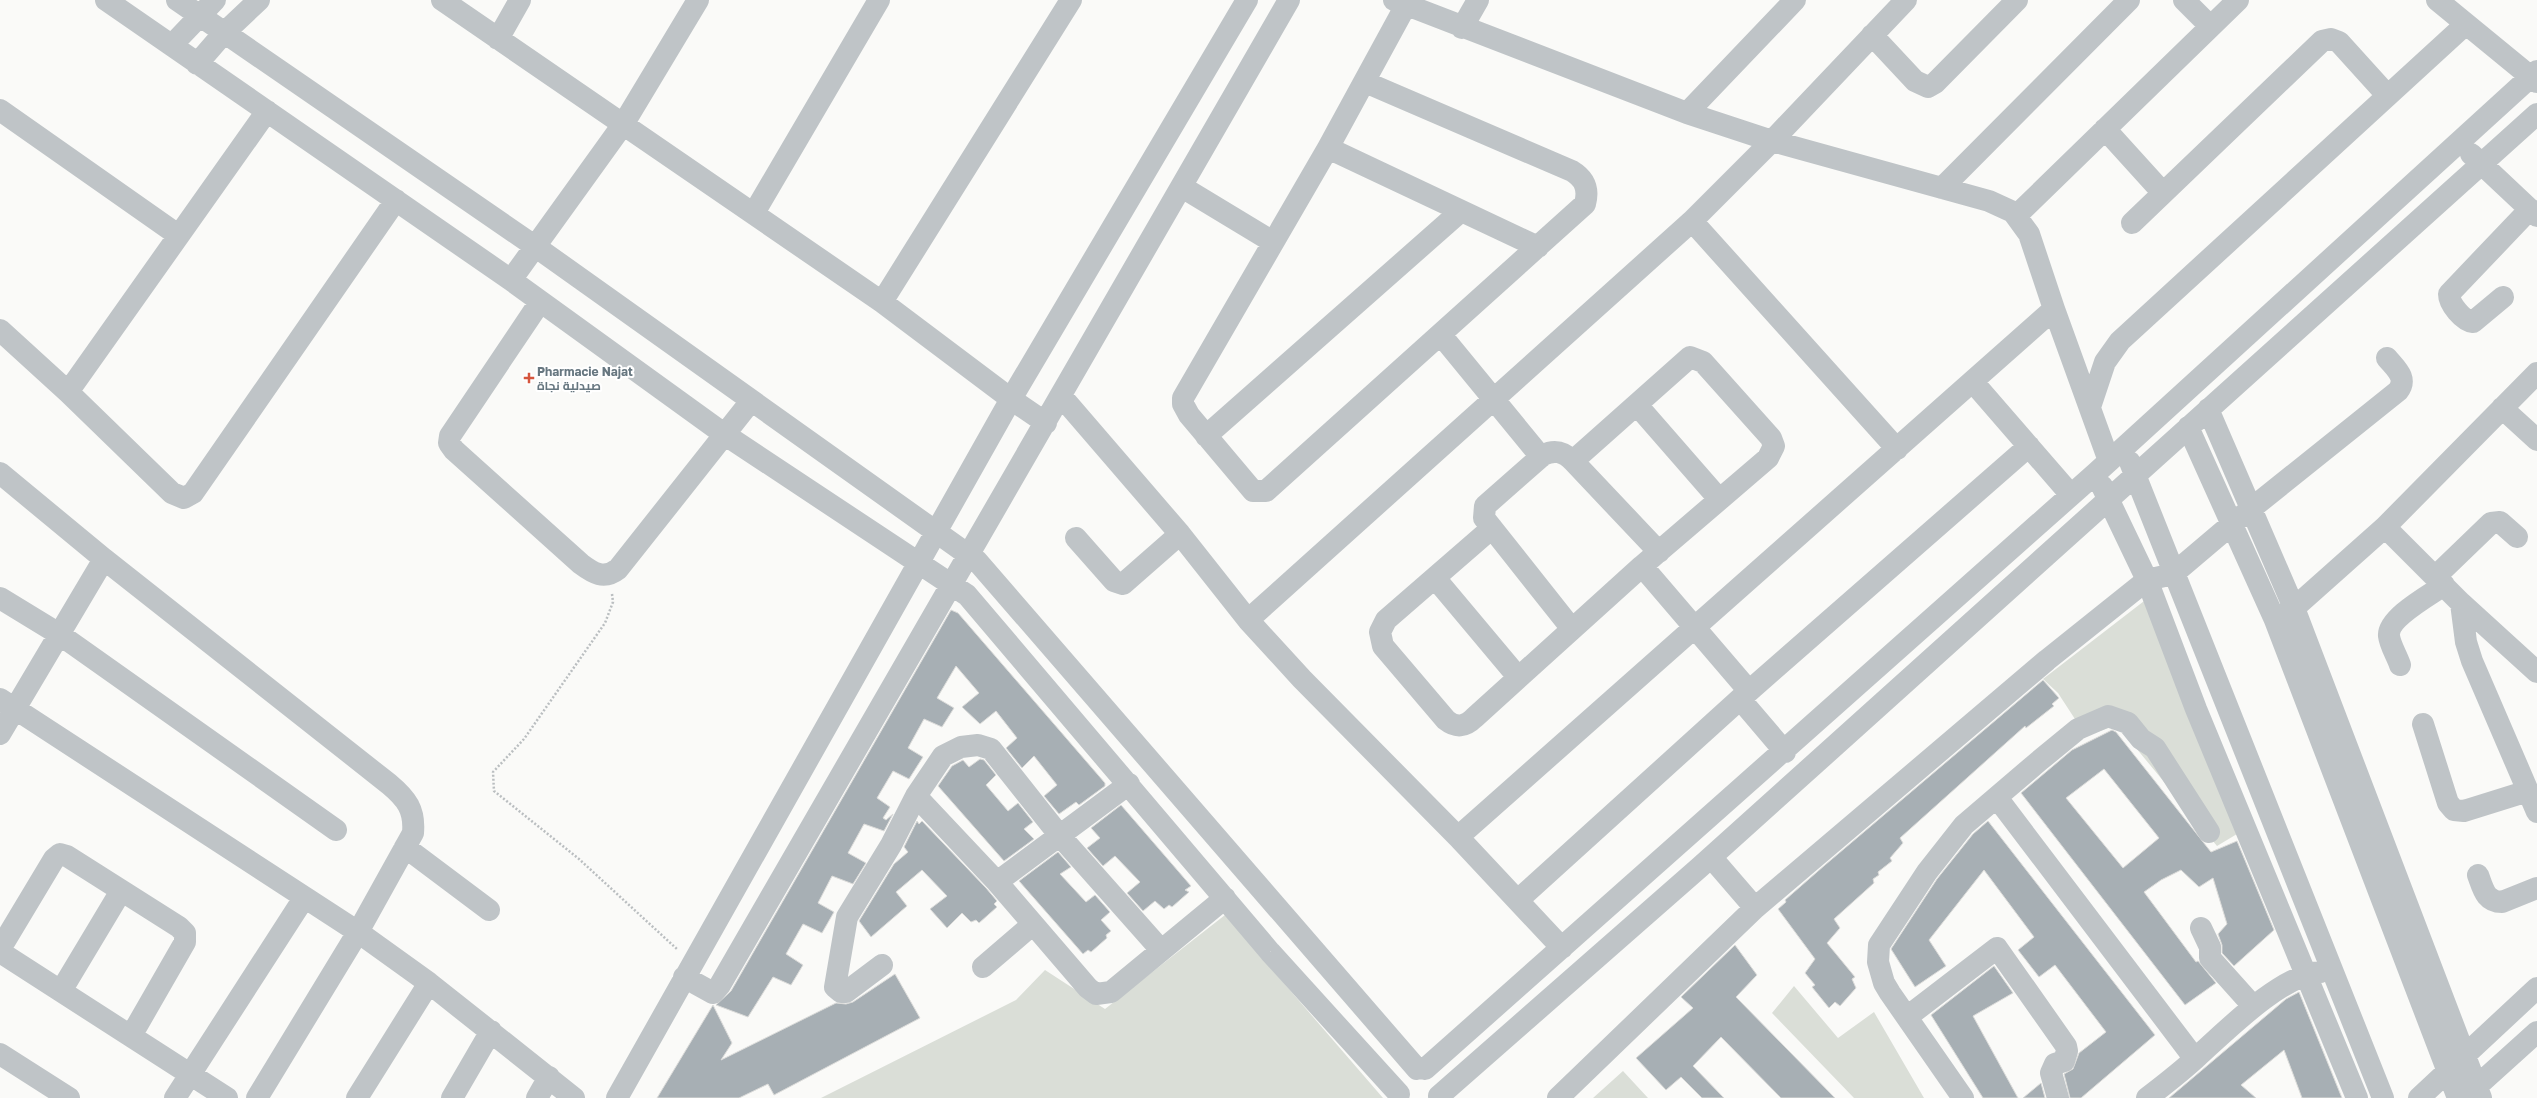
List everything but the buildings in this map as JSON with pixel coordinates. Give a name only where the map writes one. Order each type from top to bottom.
[{"type":"street","points":[[106,0],[511,280],[724,434],[919,563],[973,602],[1270,952],[1400,1096]]},
{"type":"street","points":[[177,0],[223,34],[536,247],[968,554],[992,576],[1296,928],[1421,1069]]},
{"type":"street","points":[[172,45],[198,15],[215,0]]},
{"type":"street","points":[[197,64],[223,34],[259,0]]},
{"type":"street","points":[[442,0],[624,123],[882,302],[1010,399],[1046,423]]},
{"type":"street","points":[[498,39],[520,0]]},
{"type":"street","points":[[511,280],[624,123],[698,0]]},
{"type":"street","points":[[754,213],[879,0]]},
{"type":"street","points":[[882,302],[1071,0]]},
{"type":"street","points":[[617,1098],[1010,399],[1247,0]]},
{"type":"street","points":[[688,970],[713,993],[720,985],[950,584],[1062,397],[1290,0]]},
{"type":"street","points":[[1462,28],[1478,0]]},
{"type":"street","points":[[1687,113],[1795,0]]},
{"type":"street","points":[[1248,620],[1692,221],[1772,141],[1906,0]]},
{"type":"street","points":[[1872,35],[1915,81],[1928,87],[1935,83],[2017,0]]},
{"type":"street","points":[[1942,188],[2129,0]]},
{"type":"street","points":[[2184,0],[2210,26]]},
{"type":"street","points":[[2016,216],[2238,0]]},
{"type":"street","points":[[1421,1069],[1562,948],[1785,752],[2535,77],[2437,0]]},
{"type":"street","points":[[1365,82],[1579,175],[1587,188],[1585,204],[1266,491],[1257,492],[1249,489],[1185,410],[1183,398],[1365,82],[1400,3],[1687,113],[1772,141],[2001,205],[2016,216],[2029,234],[2054,309],[2110,460],[2108,499],[2147,580],[2196,709],[2358,1098]]},
{"type":"street","points":[[2090,407],[2105,362],[2120,340],[2466,24]]},
{"type":"street","points":[[2132,223],[2322,41],[2331,38],[2339,42],[2387,95]]},
{"type":"street","points":[[0,110],[178,235]]},
{"type":"street","points":[[68,392],[267,111]]},
{"type":"street","points":[[1438,1097],[1711,857],[2537,114]]},
{"type":"street","points":[[2105,129],[2163,194]]},
{"type":"street","points":[[2460,143],[2533,213],[2449,294],[2451,302],[2466,319],[2473,322],[2503,297]]},
{"type":"street","points":[[1328,148],[1538,247]]},
{"type":"street","points":[[1182,188],[1273,242]]},
{"type":"street","points":[[0,330],[68,392],[172,493],[180,498],[189,496],[396,200]]},
{"type":"street","points":[[1206,436],[1461,211]]},
{"type":"street","points":[[1692,221],[1897,449]]},
{"type":"street","points":[[540,302],[450,436],[449,443],[454,450],[581,564],[597,574],[609,574],[618,569],[751,401]]},
{"type":"street","points":[[1458,837],[2054,309]]},
{"type":"street","points":[[1441,334],[1492,400],[1541,457]]},
{"type":"street","points":[[1492,528],[1382,626],[1380,639],[1387,651],[1446,720],[1457,726],[1469,723],[1642,566],[1772,455],[1774,446],[1771,438],[1703,362],[1695,357],[1682,362],[1573,461]]},
{"type":"street","points":[[1558,1098],[1755,908],[2047,660],[2147,580],[2173,574],[2232,524],[2398,391],[2402,381],[2401,376],[2387,358]]},
{"type":"street","points":[[2275,620],[2294,608],[2385,527],[2537,373]]},
{"type":"street","points":[[1973,382],[2071,495]]},
{"type":"street","points":[[1062,397],[1180,534],[1248,620],[1302,679],[1458,837],[1562,948]]},
{"type":"street","points":[[1637,404],[1719,499]]},
{"type":"street","points":[[2502,408],[2537,440]]},
{"type":"street","points":[[2208,409],[2294,608],[2464,1057],[2474,1094],[2537,1032]]},
{"type":"street","points":[[2188,427],[2275,620],[2458,1098]]},
{"type":"street","points":[[1518,900],[1744,695],[2029,446]]},
{"type":"street","points":[[1572,629],[1484,518],[1485,506],[1541,457],[1556,452],[1563,453],[1573,461],[1659,552]]},
{"type":"street","points":[[2110,460],[2135,474],[2173,574],[2383,1098]]},
{"type":"street","points":[[0,473],[104,559],[400,793],[410,804],[414,818],[414,833],[358,932],[257,1098]]},
{"type":"street","points":[[2400,665],[2389,637],[2390,626],[2397,618],[2439,581],[2492,523],[2500,522],[2517,538]]},
{"type":"street","points":[[2385,527],[2461,603],[2537,672]]},
{"type":"street","points":[[1076,538],[1114,581],[1123,584],[1180,534]]},
{"type":"street","points":[[0,734],[8,704],[59,634],[104,559]]},
{"type":"street","points":[[1642,566],[1695,628],[1785,752]]},
{"type":"street","points":[[1435,578],[1518,677]]},
{"type":"street","points":[[0,598],[59,634],[336,830]]},
{"type":"street","points":[[2461,603],[2464,629],[2472,661],[2537,812]]},
{"type":"street","points":[[2196,709],[2221,694]]},
{"type":"street","points":[[8,704],[358,932],[429,983],[574,1098]]},
{"type":"street","points":[[1963,1098],[1884,983],[1878,962],[1879,945],[1927,872],[1964,825],[1998,798],[2078,729],[2108,716],[2128,723],[2141,739],[2155,748],[2209,832]]},
{"type":"street","points":[[2423,724],[2448,803],[2454,810],[2464,811],[2528,791]]},
{"type":"street","points":[[882,965],[846,992],[841,992],[835,987],[847,917],[891,845],[916,796],[943,756],[961,747],[978,745],[992,749],[1060,836],[1161,950]]},
{"type":"street","points":[[997,882],[1060,836],[1122,777],[1142,750]]},
{"type":"street","points":[[916,796],[997,882],[1032,925],[1088,988],[1096,994],[1111,992],[1225,898]]},
{"type":"street","points":[[1998,798],[2195,1059]]},
{"type":"street","points":[[1703,823],[1718,831],[1711,857]]},
{"type":"street","points":[[1680,845],[1685,860],[1711,857]]},
{"type":"street","points":[[405,847],[489,910]]},
{"type":"street","points":[[0,949],[54,859],[60,854],[67,856],[182,929],[186,937],[130,1036]]},
{"type":"street","points":[[1711,857],[1755,908]]},
{"type":"street","points":[[2478,875],[2486,896],[2496,902],[2537,888]]},
{"type":"street","points":[[61,991],[121,891]]},
{"type":"street","points":[[175,1098],[304,898]]},
{"type":"street","points":[[984,967],[1032,925]]},
{"type":"street","points":[[1270,952],[1296,928]]},
{"type":"street","points":[[2201,928],[2210,947],[2210,958],[2253,1006]]},
{"type":"street","points":[[1907,1018],[1996,948],[2066,1046],[2067,1051],[2064,1061],[2055,1064],[2051,1073],[2058,1098]]},
{"type":"street","points":[[0,952],[227,1098]]},
{"type":"street","points":[[2147,1098],[2195,1059],[2253,1006],[2307,973],[2332,971]]},
{"type":"street","points":[[357,1098],[429,983]]},
{"type":"street","points":[[2419,1098],[2537,988]]},
{"type":"street","points":[[452,1098],[491,1032]]},
{"type":"street","points":[[0,1054],[69,1098]]},
{"type":"street","points":[[1400,1096],[1401,1081],[1410,1071],[1421,1069],[1431,1072],[1439,1083],[1438,1097]]},
{"type":"street","points":[[536,1098],[549,1077]]},
{"type":"path","points":[[609,574],[613,602],[605,623],[524,739],[493,772],[494,791],[579,859],[688,970]]},
{"type":"shaded area","points":[[2148,598],[2242,831],[2217,846],[2117,725],[2086,736],[2058,693],[2043,679]]},
{"type":"shaded area","points":[[1225,915],[1383,1098],[821,1098],[1016,1000],[1045,970],[1105,1009]]},
{"type":"shaded area","points":[[1794,986],[1838,1038],[1874,1012],[1924,1098],[1854,1098],[1772,1013]]},
{"type":"shaded area","points":[[1623,1071],[1648,1098],[1593,1098]]},
{"type":"place","name":"Pharmacie Najat صيدلية نجاة","points":[[529,378]]}]
